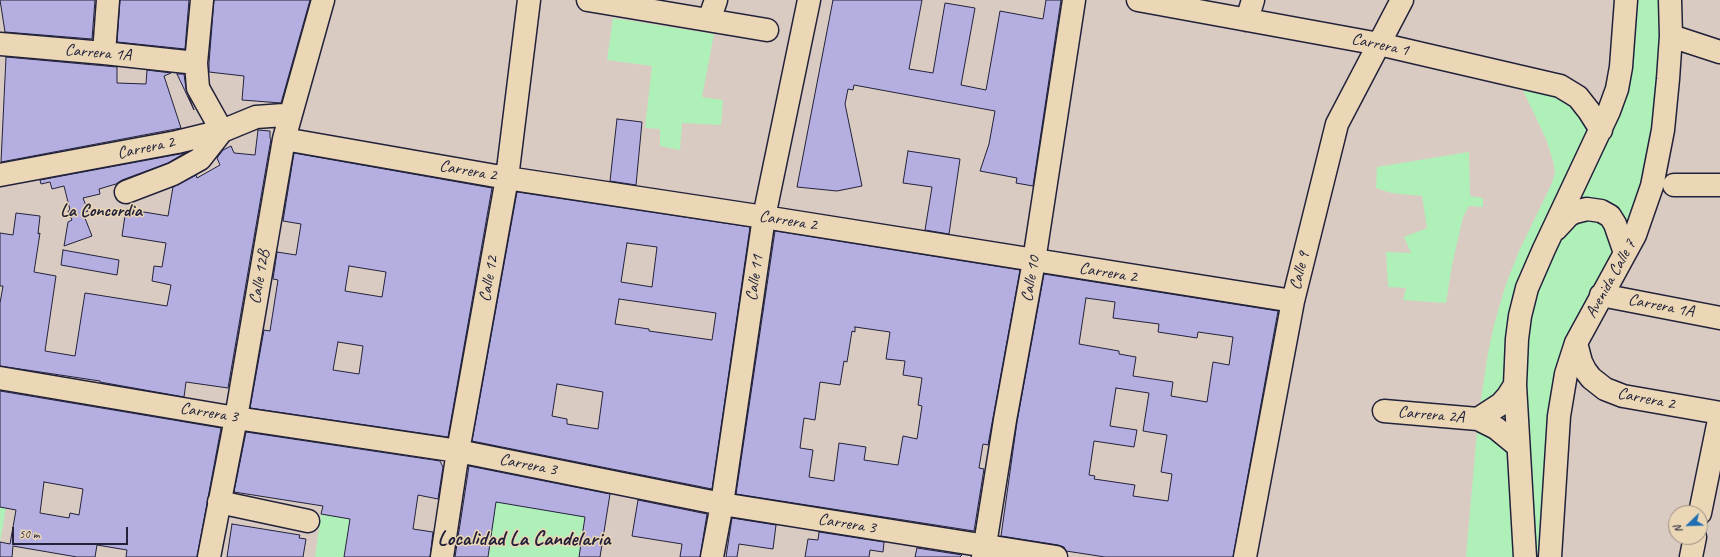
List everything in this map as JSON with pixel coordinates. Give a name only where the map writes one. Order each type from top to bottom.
[{"type":"street","points":[[104,53],[108,0]]},
{"type":"street","points":[[126,192],[173,174],[200,159],[222,130],[198,88],[196,63],[202,0]]},
{"type":"street","name":"Calle 12B","points":[[209,557],[236,418],[284,139],[323,0]]},
{"type":"street","name":"Calle 12","points":[[442,557],[458,451],[507,178],[529,0]]},
{"type":"street","points":[[588,0],[713,10],[767,30]]},
{"type":"street","name":"Calle 11","points":[[712,557],[722,504],[764,217],[809,0]]},
{"type":"street","name":"Calle 10","points":[[984,552],[1005,420],[1034,261],[1074,0]]},
{"type":"street","name":"Carrera 1","points":[[1138,0],[1250,10],[1378,44],[1560,86],[1578,97],[1601,130]]},
{"type":"street","name":"Calle 9","points":[[1245,557],[1293,302],[1337,124],[1402,0]]},
{"type":"street","points":[[1525,557],[1515,385],[1517,339],[1527,288],[1550,236],[1601,130],[1617,89],[1621,67],[1626,0]]},
{"type":"street","name":"Avenida Calle 7","points":[[1550,557],[1559,416],[1566,374],[1576,343],[1639,225],[1654,180],[1663,130],[1671,36],[1670,0]]},
{"type":"street","points":[[1671,36],[1720,52]]},
{"type":"street","name":"Carrera 1A","points":[[0,44],[196,63]]},
{"type":"street","name":"Carrera 2","points":[[0,175],[177,142],[222,130],[256,117],[284,115],[290,117]]},
{"type":"street","name":"Carrera 2","points":[[284,139],[507,178],[764,217],[1293,302]]},
{"type":"street","points":[[1674,185],[1720,185]]},
{"type":"street","points":[[1550,236],[1569,216],[1575,212],[1587,209],[1597,210],[1610,216],[1616,224],[1625,253]]},
{"type":"street","name":"Carrera 1A","points":[[1601,295],[1720,318]]},
{"type":"street","name":"Carrera 2","points":[[1576,343],[1581,362],[1591,378],[1605,389],[1623,396],[1720,414]]},
{"type":"street","name":"Carrera 3","points":[[0,378],[236,418],[458,451],[722,504],[984,552],[1056,557]]},
{"type":"street","name":"Carrera 2A","points":[[1478,419],[1502,404],[1515,385]]},
{"type":"street","name":"Carrera 2A","points":[[1384,411],[1478,419],[1496,428],[1518,446]]},
{"type":"street","points":[[1702,505],[1720,414]]},
{"type":"street","points":[[219,502],[308,521]]},
{"type":"street","points":[[1691,557],[1693,545]]},
{"type":"green space","points":[[1631,0],[1663,0],[1656,114],[1641,194],[1624,236],[1574,333],[1542,557],[1529,557],[1526,349],[1532,311],[1539,279],[1585,179]]},
{"type":"green space","points":[[613,18],[714,34],[702,97],[723,100],[721,125],[682,123],[680,150],[660,146],[660,129],[645,128],[652,66],[607,60]]},
{"type":"green space","points":[[1521,86],[1559,98],[1578,110],[1587,125],[1589,137],[1508,337],[1504,381],[1507,451],[1518,557],[1466,557],[1478,419],[1488,353],[1494,325],[1506,284],[1519,251],[1552,183],[1555,172],[1546,139]]},
{"type":"green space","points":[[1469,152],[1470,196],[1483,198],[1483,207],[1469,206],[1463,217],[1452,265],[1446,303],[1403,300],[1406,288],[1388,287],[1386,252],[1411,253],[1404,237],[1427,228],[1422,196],[1391,193],[1376,188],[1377,167]]},
{"type":"green space","points":[[496,502],[585,517],[579,557],[488,557]]},
{"type":"green space","points":[[0,507],[6,508],[0,542]]},
{"type":"green space","points":[[321,514],[350,519],[344,557],[315,557]]},
{"type":"building","points":[[0,0],[95,0],[92,39],[5,32]]},
{"type":"building","points":[[120,0],[189,0],[185,49],[117,42]]},
{"type":"building","points":[[214,0],[310,0],[281,103],[242,100],[244,76],[209,72]]},
{"type":"building","points":[[833,0],[922,0],[909,69],[933,73],[945,3],[975,8],[961,85],[986,90],[1000,11],[1043,19],[1046,0],[1061,0],[1033,186],[1016,183],[1017,178],[980,171],[989,144],[995,111],[854,85],[853,90],[848,89],[845,104],[862,186],[837,191],[797,187]]},
{"type":"building","points":[[6,57],[117,67],[117,83],[146,84],[147,70],[171,73],[164,76],[181,128],[1,162]]},
{"type":"building","points":[[177,74],[184,74],[186,89],[194,110]]},
{"type":"building","points":[[617,119],[642,122],[636,185],[610,181]]},
{"type":"building","points":[[258,130],[270,131],[271,139],[228,388],[186,382],[184,397],[100,381],[0,366],[0,303],[3,286],[0,286],[0,233],[13,235],[16,213],[40,216],[38,234],[40,233],[34,272],[56,276],[45,351],[75,356],[85,293],[167,306],[171,285],[152,281],[154,266],[162,267],[166,243],[122,236],[126,209],[168,216],[173,187],[196,175],[197,178],[220,165],[217,158],[223,150],[231,146],[234,153],[255,155]]},
{"type":"building","points":[[908,151],[960,159],[949,234],[925,230],[932,187],[903,183]]},
{"type":"building","points":[[185,153],[168,163],[122,180],[116,184],[99,189],[100,194],[83,198],[88,211],[83,213],[92,236],[64,246],[68,222],[72,220],[68,211],[70,210],[64,186],[52,189],[50,182],[41,184],[40,180]]},
{"type":"building","points":[[294,153],[492,188],[448,437],[250,408],[264,330],[270,331],[278,280],[273,279],[277,252],[296,255],[301,224],[283,221]],"holes":[[[349,266],[386,272],[382,297],[345,291]],[[338,342],[363,346],[359,374],[333,370]]]},
{"type":"building","points":[[517,192],[750,227],[712,489],[472,441]],"holes":[[[627,243],[657,247],[652,287],[621,282]],[[619,299],[716,313],[712,340],[649,331],[649,329],[615,324]],[[557,384],[603,392],[598,429],[567,424],[567,419],[552,416]]]},
{"type":"building","points":[[775,231],[1020,270],[988,445],[983,444],[979,468],[984,469],[974,531],[736,494]],"holes":[[[855,327],[890,332],[886,359],[905,361],[903,375],[922,378],[918,405],[922,406],[917,439],[903,436],[898,465],[864,460],[866,447],[839,443],[834,481],[809,477],[813,450],[800,448],[804,418],[815,420],[820,382],[840,385],[844,361],[847,362],[852,331],[855,332]]]},
{"type":"building","points":[[63,250],[119,260],[117,275],[61,265]]},
{"type":"building","points":[[1044,274],[1278,311],[1233,557],[1105,557],[1066,551],[1064,547],[1058,545],[1001,536],[1017,422]],"holes":[[[1086,298],[1115,302],[1113,318],[1159,324],[1158,332],[1197,338],[1198,332],[1233,337],[1229,365],[1213,362],[1207,402],[1171,396],[1173,382],[1133,376],[1136,357],[1119,354],[1119,351],[1079,344]],[[1116,388],[1149,393],[1143,431],[1167,435],[1161,472],[1172,474],[1168,501],[1133,496],[1135,485],[1094,479],[1095,476],[1089,475],[1094,441],[1134,447],[1137,430],[1110,426]]]},
{"type":"building","points":[[0,391],[221,428],[197,557],[126,557],[127,550],[97,545],[95,557],[77,557],[13,546],[12,557],[0,557],[0,542],[10,544],[16,510],[0,507]],"holes":[[[44,482],[83,489],[79,515],[70,513],[69,518],[40,513]]]},
{"type":"building","points":[[246,432],[440,461],[443,467],[438,499],[418,495],[413,529],[433,532],[430,557],[344,557],[350,519],[321,514],[323,506],[234,492]]},
{"type":"building","points":[[469,466],[610,494],[600,557],[579,557],[585,517],[496,502],[488,557],[455,557]]},
{"type":"building","points":[[638,500],[707,514],[700,557],[680,557],[682,544],[632,536]]},
{"type":"building","points":[[732,518],[776,525],[773,549],[739,544],[737,557],[726,557]]},
{"type":"building","points":[[232,524],[300,535],[299,538],[306,539],[303,557],[227,557]]},
{"type":"building","points":[[819,532],[884,542],[883,552],[870,550],[869,557],[805,557],[808,539],[818,540]]},
{"type":"building","points":[[917,548],[962,555],[960,557],[915,557]]},
{"type":"district","name":"La Concordia","points":[[101,211]]},
{"type":"district","name":"Localidad La Candelaria","points":[[524,539]]}]
